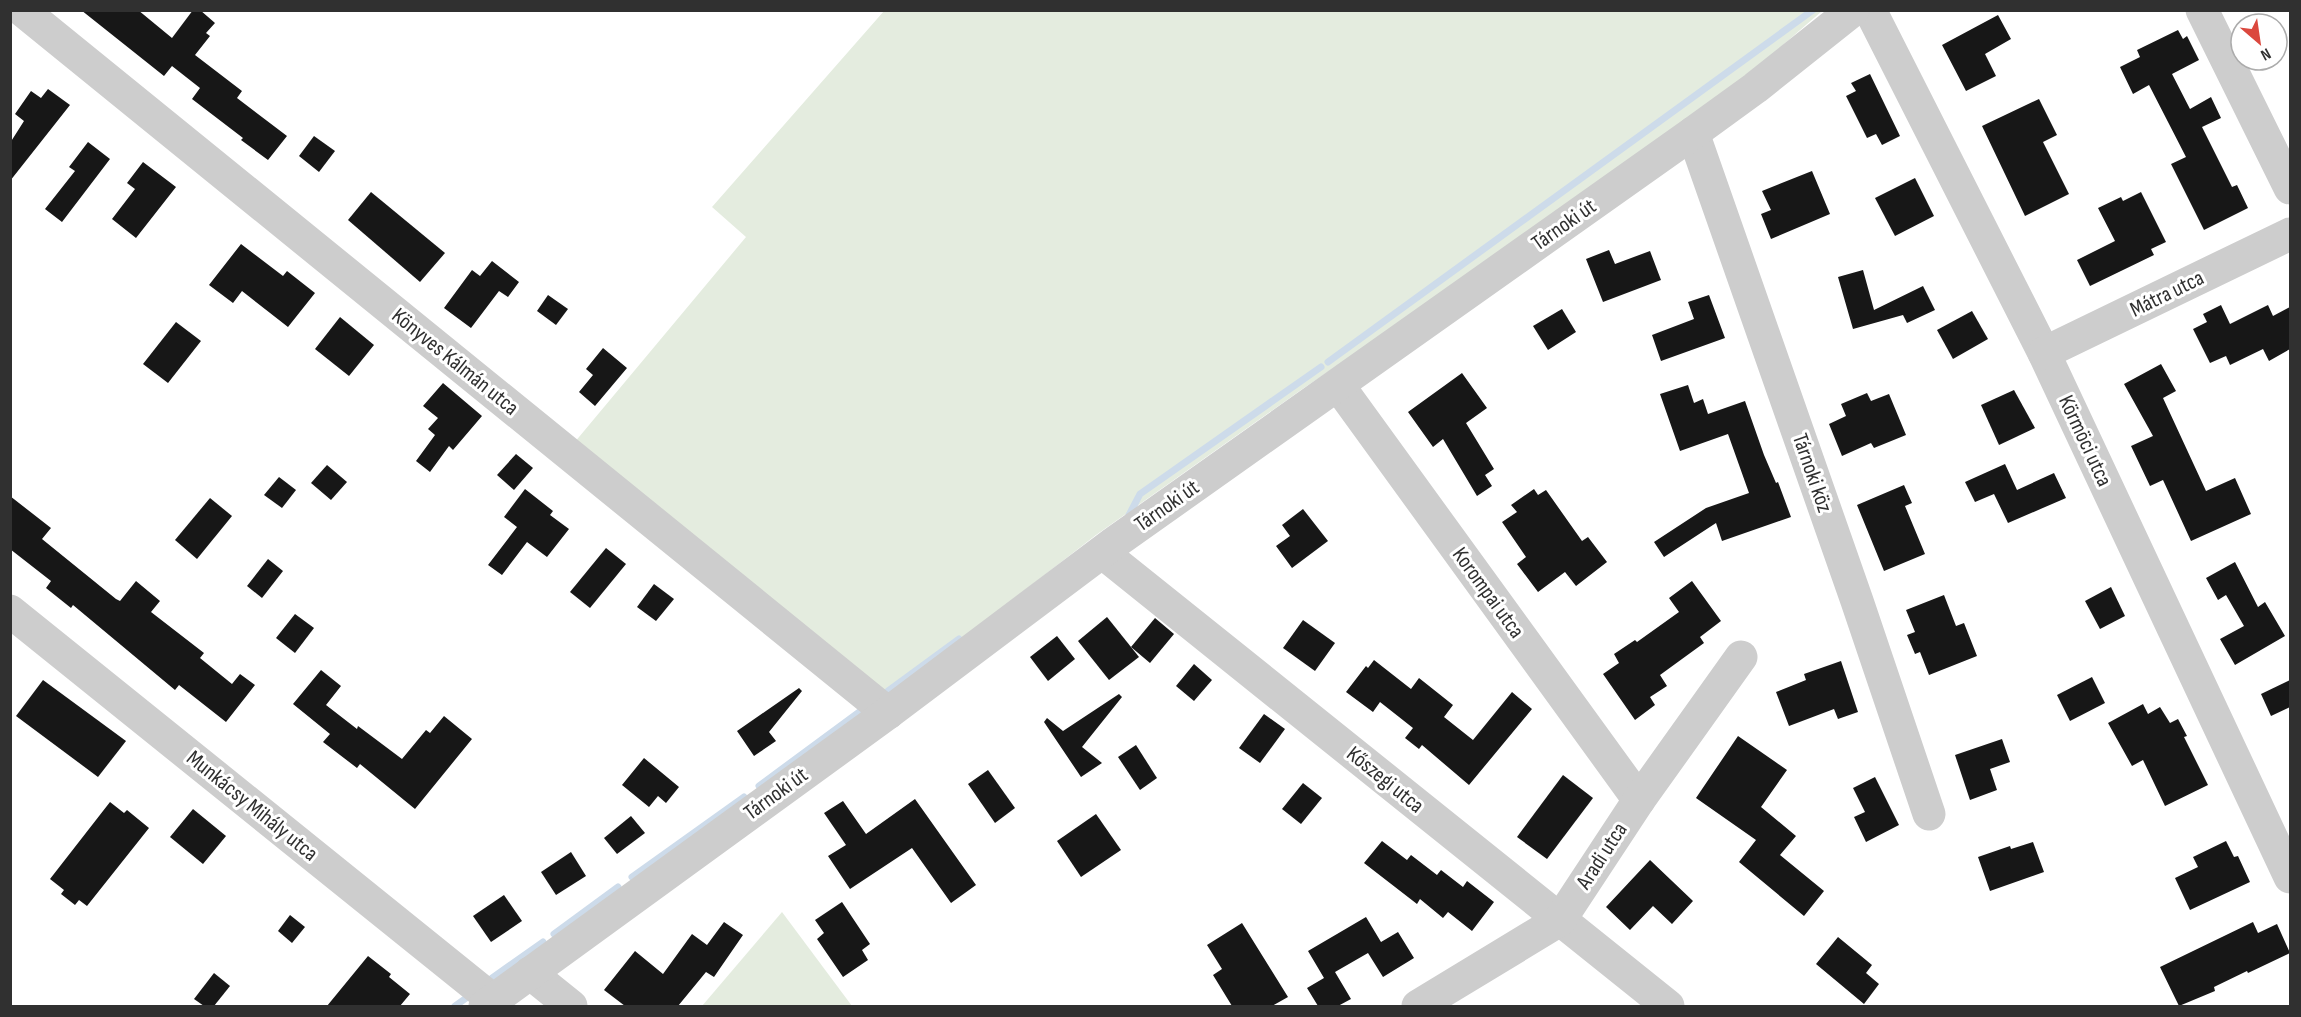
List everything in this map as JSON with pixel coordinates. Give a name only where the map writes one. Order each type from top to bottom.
[{"type":"street","name":"Könyves Kálmán utca","points":[[22,10],[888,713]]},
{"type":"street","name":"Tárnoki út","points":[[489,1003],[888,713],[1103,553],[1755,88],[1853,10]]},
{"type":"street","name":"Körmöci utca","points":[[1870,10],[2044,353],[2287,859]]},
{"type":"street","points":[[2202,10],[2290,188]]},
{"type":"street","name":"Tárnoki köz","points":[[1693,133],[1929,814]]},
{"type":"street","name":"Mátra utca","points":[[2044,353],[2290,234]]},
{"type":"street","name":"Korompai utca","points":[[1338,385],[1639,800]]},
{"type":"street","name":"Kőszegi utca","points":[[1103,553],[1668,1006]]},
{"type":"street","name":"Munkácsy Mihály utca","points":[[10,611],[489,1003]]},
{"type":"street","name":"Aradi utca","points":[[1418,1006],[1560,921],[1639,800],[1741,657]]},
{"type":"street","points":[[530,973],[571,1006]]},
{"type":"shaded area","points":[[884,11],[1822,11],[1747,76],[1400,323],[1096,535],[884,699],[574,443],[746,237],[712,207]]},
{"type":"shaded area","points":[[782,912],[852,1006],[702,1006]]},
{"type":"building","points":[[81,10],[138,10],[172,38],[193,10],[200,10],[215,23],[206,33],[210,36],[195,55],[242,91],[237,98],[287,136],[268,160],[192,99],[200,88],[172,66],[164,76]]},
{"type":"building","points":[[1998,15],[2011,39],[1985,54],[1996,76],[1966,91],[1942,45]]},
{"type":"building","points":[[2178,30],[2183,39],[2187,36],[2199,60],[2172,74],[2190,109],[2211,97],[2221,118],[2202,127],[2232,187],[2237,185],[2248,208],[2204,230],[2171,164],[2186,157],[2149,85],[2133,94],[2120,67],[2140,57],[2137,50]]},
{"type":"building","points":[[1870,74],[1900,136],[1882,145],[1876,134],[1867,138],[1846,96],[1856,91],[1851,83]]},
{"type":"building","points":[[48,89],[70,105],[10,181],[10,143],[24,121],[15,114],[31,91],[41,98]]},
{"type":"building","points":[[2039,99],[2057,135],[2043,142],[2069,194],[2025,216],[1982,126]]},
{"type":"building","points":[[314,136],[335,151],[319,172],[299,156]]},
{"type":"building","points":[[88,142],[110,159],[62,222],[45,209],[75,171],[69,167]]},
{"type":"building","points":[[143,162],[176,187],[136,238],[112,219],[135,189],[127,183]]},
{"type":"building","points":[[1812,171],[1830,214],[1771,239],[1761,214],[1771,210],[1762,191]]},
{"type":"building","points":[[1915,178],[1934,216],[1895,236],[1875,198]]},
{"type":"building","points":[[371,192],[445,253],[420,282],[348,220]]},
{"type":"building","points":[[2141,192],[2166,242],[2151,249],[2154,255],[2090,286],[2077,260],[2115,241],[2098,208],[2121,197],[2123,201]]},
{"type":"building","points":[[241,244],[283,276],[287,271],[315,293],[288,327],[242,291],[233,303],[209,285]]},
{"type":"building","points":[[1609,250],[1615,264],[1650,251],[1661,280],[1603,302],[1586,259]]},
{"type":"building","points":[[492,261],[519,282],[508,297],[499,291],[471,328],[444,308],[472,270],[480,276]]},
{"type":"building","points":[[1863,270],[1874,310],[1923,286],[1935,310],[1907,323],[1903,315],[1853,329],[1838,277]]},
{"type":"building","points":[[548,295],[568,309],[556,325],[537,311]]},
{"type":"building","points":[[1709,295],[1725,338],[1661,361],[1652,335],[1694,319],[1688,302]]},
{"type":"building","points":[[2221,305],[2230,324],[2268,305],[2273,316],[2290,307],[2290,349],[2269,361],[2263,349],[2230,365],[2226,356],[2210,363],[2193,329],[2207,322],[2203,314]]},
{"type":"building","points":[[1562,309],[1576,332],[1548,350],[1533,326]]},
{"type":"building","points":[[1972,311],[1988,339],[1953,359],[1937,330]]},
{"type":"building","points":[[340,317],[374,345],[349,376],[315,349]]},
{"type":"building","points":[[176,322],[201,341],[168,383],[143,364]]},
{"type":"building","points":[[603,348],[627,368],[595,406],[579,392],[593,375],[586,369]]},
{"type":"building","points":[[2161,364],[2176,391],[2163,398],[2206,491],[2235,478],[2251,514],[2191,541],[2163,480],[2150,486],[2131,446],[2153,436],[2124,384]]},
{"type":"building","points":[[1462,373],[1487,408],[1466,423],[1494,469],[1485,475],[1492,486],[1477,496],[1443,439],[1433,447],[1408,412]]},
{"type":"building","points":[[443,383],[482,416],[453,450],[449,446],[430,472],[416,461],[435,435],[428,429],[438,418],[423,406]]},
{"type":"building","points":[[1688,385],[1694,403],[1703,399],[1708,414],[1745,401],[1764,455],[1776,483],[1778,482],[1791,517],[1722,541],[1716,523],[1664,557],[1654,542],[1706,508],[1749,493],[1728,434],[1680,451],[1660,394]]},
{"type":"building","points":[[2014,390],[2035,428],[1999,445],[1981,405]]},
{"type":"building","points":[[1867,393],[1871,401],[1889,394],[1906,435],[1874,448],[1871,443],[1842,456],[1829,424],[1846,416],[1841,404]]},
{"type":"building","points":[[516,454],[533,468],[514,490],[497,475]]},
{"type":"building","points":[[2005,464],[2017,490],[2054,473],[2066,498],[2008,523],[1994,494],[1975,502],[1965,482]]},
{"type":"building","points":[[327,465],[347,482],[331,500],[311,483]]},
{"type":"building","points":[[279,477],[296,490],[282,508],[264,495]]},
{"type":"building","points":[[1904,485],[1912,503],[1905,506],[1925,554],[1884,571],[1857,505]]},
{"type":"building","points":[[525,489],[553,511],[550,515],[569,529],[547,557],[527,542],[502,575],[488,565],[517,527],[504,517]]},
{"type":"building","points":[[1534,489],[1538,495],[1546,490],[1582,541],[1588,537],[1607,562],[1576,586],[1565,572],[1538,592],[1517,564],[1526,557],[1502,522],[1517,512],[1511,505]]},
{"type":"building","points":[[10,496],[51,528],[42,539],[116,599],[120,601],[136,581],[160,601],[151,612],[204,653],[200,658],[232,684],[240,674],[255,685],[226,722],[179,685],[175,690],[73,605],[71,608],[46,588],[51,581],[10,549]]},
{"type":"building","points":[[210,498],[232,516],[197,559],[175,540]]},
{"type":"building","points":[[1303,509],[1328,541],[1292,568],[1276,546],[1290,536],[1282,525]]},
{"type":"building","points":[[606,548],[626,564],[590,608],[570,592]]},
{"type":"building","points":[[268,559],[283,571],[262,598],[247,586]]},
{"type":"building","points":[[2235,562],[2258,607],[2265,602],[2285,636],[2235,665],[2220,639],[2244,626],[2226,595],[2218,600],[2206,578]]},
{"type":"building","points":[[1692,581],[1721,621],[1700,637],[1704,643],[1660,675],[1667,686],[1650,697],[1655,705],[1635,720],[1603,674],[1619,663],[1614,654],[1635,640],[1637,642],[1679,612],[1669,598]]},
{"type":"building","points":[[654,584],[674,599],[656,621],[637,607]]},
{"type":"building","points":[[2111,587],[2125,616],[2100,629],[2085,601]]},
{"type":"building","points":[[1944,595],[1956,626],[1964,623],[1977,656],[1929,675],[1920,652],[1915,654],[1907,635],[1915,632],[1906,610]]},
{"type":"building","points":[[295,614],[314,628],[295,653],[276,638]]},
{"type":"building","points":[[1107,617],[1139,657],[1109,680],[1078,641]]},
{"type":"building","points":[[1155,618],[1174,634],[1150,663],[1131,647]]},
{"type":"building","points":[[1303,620],[1335,643],[1315,671],[1283,648]]},
{"type":"building","points":[[1057,636],[1075,659],[1048,681],[1030,657]]},
{"type":"building","points":[[1374,660],[1411,689],[1419,678],[1453,705],[1444,717],[1473,740],[1512,692],[1532,709],[1469,785],[1422,745],[1419,749],[1405,738],[1413,728],[1380,702],[1373,712],[1346,692],[1366,666],[1368,668]]},
{"type":"building","points":[[1841,661],[1858,712],[1838,719],[1834,709],[1789,726],[1776,692],[1806,680],[1804,674]]},
{"type":"building","points":[[1194,664],[1212,680],[1194,701],[1176,686]]},
{"type":"building","points":[[321,670],[341,686],[326,705],[402,759],[426,730],[430,733],[444,716],[472,739],[415,809],[360,764],[357,768],[323,742],[330,734],[293,704]]},
{"type":"building","points":[[2092,677],[2105,703],[2070,721],[2057,695]]},
{"type":"building","points":[[43,680],[126,741],[98,777],[16,716]]},
{"type":"building","points":[[2290,680],[2290,707],[2271,716],[2261,694]]},
{"type":"building","points":[[799,688],[802,691],[769,732],[776,741],[754,756],[737,731]]},
{"type":"building","points":[[1119,694],[1122,697],[1082,747],[1102,763],[1081,777],[1044,722],[1047,718],[1063,731]]},
{"type":"building","points":[[2143,704],[2148,714],[2160,707],[2170,723],[2178,719],[2187,736],[2184,737],[2208,785],[2165,806],[2143,760],[2132,766],[2108,723]]},
{"type":"building","points":[[1264,714],[1285,729],[1260,763],[1239,748]]},
{"type":"building","points":[[1738,736],[1787,770],[1761,807],[1796,836],[1780,855],[1824,891],[1804,916],[1739,862],[1756,840],[1696,798]]},
{"type":"building","points":[[2002,739],[2010,762],[1990,769],[1997,790],[1970,800],[1955,755]]},
{"type":"building","points":[[1136,745],[1157,778],[1140,790],[1118,757]]},
{"type":"building","points":[[644,758],[679,787],[666,803],[658,796],[649,807],[622,785]]},
{"type":"building","points":[[988,770],[1015,808],[995,823],[968,784]]},
{"type":"building","points":[[1563,775],[1593,798],[1547,859],[1517,837]]},
{"type":"building","points":[[1875,777],[1899,825],[1866,842],[1854,817],[1865,812],[1853,788]]},
{"type":"building","points":[[1303,783],[1322,798],[1301,824],[1282,809]]},
{"type":"building","points":[[915,799],[976,885],[951,903],[912,848],[850,889],[828,856],[846,845],[824,813],[843,801],[866,834]]},
{"type":"building","points":[[110,802],[124,813],[127,810],[149,828],[87,906],[79,900],[75,905],[61,894],[64,890],[50,879]]},
{"type":"building","points":[[193,809],[226,836],[203,864],[170,837]]},
{"type":"building","points":[[1096,814],[1121,850],[1081,877],[1057,841]]},
{"type":"building","points":[[631,816],[645,833],[617,854],[604,838]]},
{"type":"building","points":[[1382,841],[1407,860],[1411,855],[1437,875],[1441,870],[1463,887],[1467,881],[1494,902],[1472,931],[1448,912],[1443,918],[1420,899],[1417,904],[1364,863]]},
{"type":"building","points":[[2226,841],[2234,857],[2238,856],[2250,882],[2190,910],[2175,878],[2198,867],[2193,857]]},
{"type":"building","points":[[2033,842],[2044,872],[1990,891],[1978,857],[2010,846],[2011,849]]},
{"type":"building","points":[[571,852],[586,876],[556,895],[541,872]]},
{"type":"building","points":[[1650,860],[1693,901],[1672,924],[1653,906],[1630,930],[1606,907]]},
{"type":"building","points":[[504,895],[522,921],[491,942],[473,916]]},
{"type":"building","points":[[842,902],[870,944],[862,950],[868,960],[843,977],[817,939],[824,933],[815,920]]},
{"type":"building","points":[[290,915],[305,927],[292,943],[278,931]]},
{"type":"building","points":[[1366,917],[1381,942],[1398,932],[1414,958],[1383,977],[1368,953],[1335,972],[1351,999],[1338,1006],[1318,1006],[1307,988],[1324,978],[1308,951]]},
{"type":"building","points":[[724,922],[743,935],[714,977],[706,972],[678,1006],[625,1006],[604,990],[635,951],[663,974],[692,934],[707,945]]},
{"type":"building","points":[[2253,922],[2258,933],[2277,924],[2290,953],[2248,973],[2247,971],[2214,987],[2215,991],[2179,1006],[2160,967]]},
{"type":"building","points":[[1242,923],[1288,997],[1272,1006],[1232,1006],[1213,975],[1222,969],[1207,945]]},
{"type":"building","points":[[1838,937],[1872,965],[1866,973],[1879,984],[1864,1004],[1816,964]]},
{"type":"building","points":[[368,956],[391,974],[389,977],[410,994],[400,1006],[327,1006]]},
{"type":"building","points":[[214,973],[230,986],[214,1006],[204,1006],[194,999]]},
{"type":"waterway","points":[[1328,362],[1813,10]]},
{"type":"waterway","points":[[1128,517],[1140,494],[1321,367]]},
{"type":"waterway","points":[[888,691],[959,639]]},
{"type":"waterway","points":[[759,786],[866,707]]},
{"type":"waterway","points":[[632,877],[744,797]]},
{"type":"waterway","points":[[554,934],[618,887]]},
{"type":"waterway","points":[[492,978],[543,942]]},
{"type":"waterway","points":[[455,1006],[469,996]]}]
